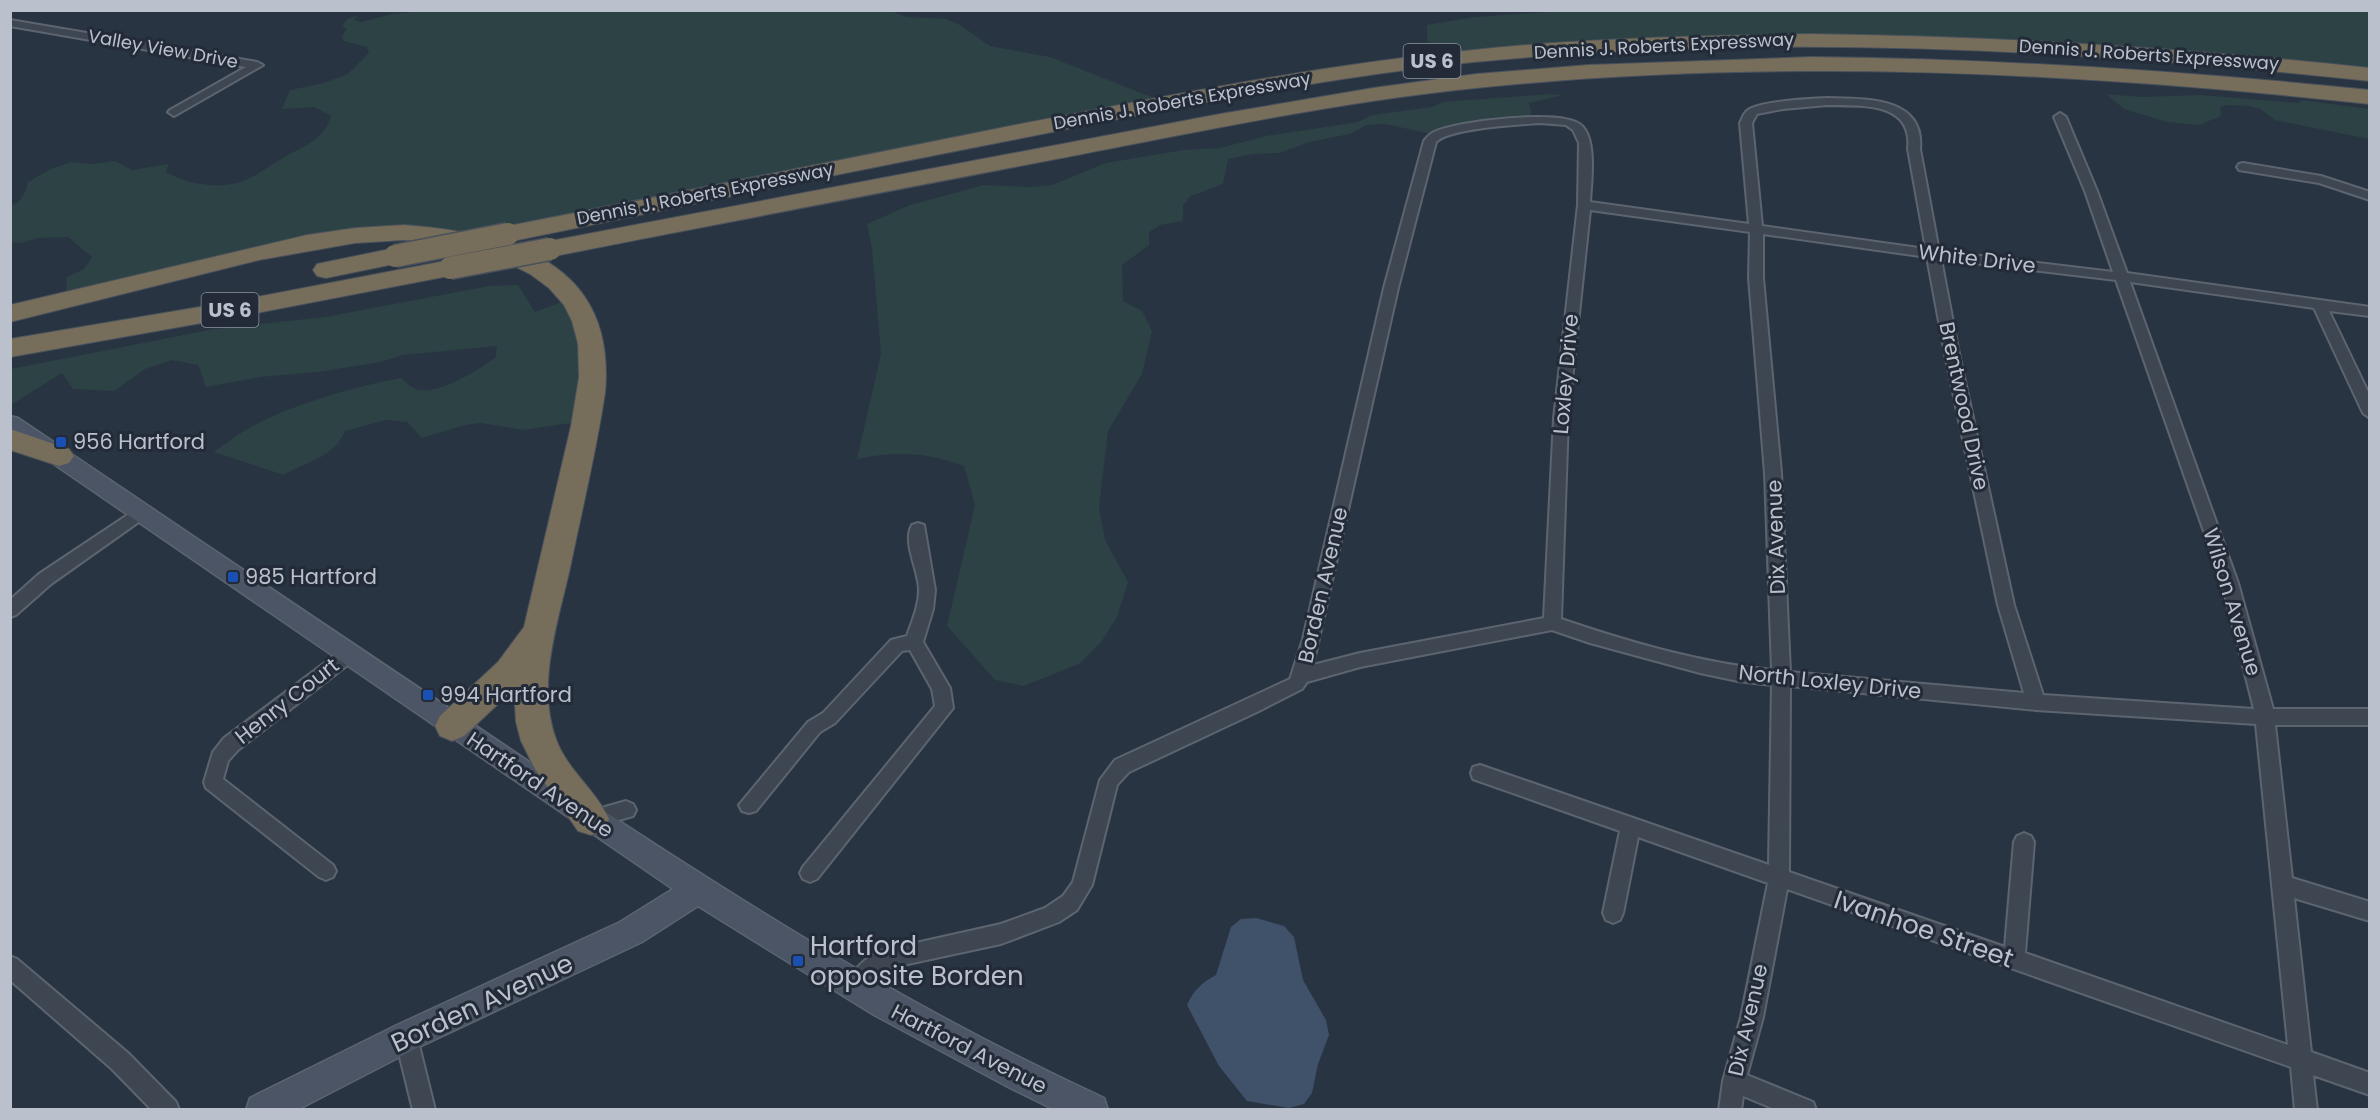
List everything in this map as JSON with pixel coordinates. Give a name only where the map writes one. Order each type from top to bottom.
[{"type":"highway","name":"Dennis J. Roberts Expressway","points":[[10,327],[193,296],[1217,93],[1388,67],[1522,52],[1747,40],[1944,41],[2175,55],[2370,75]]},
{"type":"highway","name":"Dennis J. Roberts Expressway","points":[[10,348],[450,268],[1286,108],[1435,86],[1561,73],[1745,64],[1933,64],[2130,73],[2370,97]]},
{"type":"highway","points":[[10,314],[118,289],[259,252],[349,236],[393,234],[449,237],[495,248],[524,259],[549,274],[575,302],[590,332],[593,353],[589,404],[531,680],[533,724],[549,765],[591,819]]},
{"type":"highway","points":[[10,355],[112,331]]},
{"type":"highway","points":[[10,439],[59,456]]},
{"type":"highway","points":[[452,726],[499,684],[521,659],[536,633],[545,608]]},
{"type":"main road","name":"Hartford Avenue","points":[[10,423],[452,726],[698,890],[855,988],[946,1039],[1092,1110]]},
{"type":"main road","name":"Borden Avenue","points":[[262,1110],[406,1037],[631,932],[698,890]]},
{"type":"street","name":"Valley View Drive","points":[[10,23],[257,65],[174,112]]},
{"type":"street","name":"Dix Avenue","points":[[1730,1110],[1734,1082],[1752,1017],[1779,877],[1781,676],[1773,473],[1756,278],[1756,230],[1746,123],[1752,112],[1768,107],[1836,102],[1871,104],[1899,112]]},
{"type":"street","name":"Brentwood Drive","points":[[1899,112],[1911,124],[1915,137],[1914,149],[1952,354],[2006,605],[2036,702]]},
{"type":"street","name":"Wilson Avenue","points":[[2060,117],[2091,191],[2230,583],[2264,717],[2270,748],[2306,1110]]},
{"type":"street","name":"Borden Avenue","points":[[855,988],[872,965],[886,958],[1001,934],[1052,915],[1070,903],[1082,885],[1102,797],[1109,780],[1122,766],[1296,684],[1301,676],[1312,639],[1394,276],[1431,139],[1454,129],[1540,119],[1559,120],[1578,128]]},
{"type":"street","name":"Loxley Drive","points":[[1552,623],[1561,418],[1584,205],[1585,143],[1578,128]]},
{"type":"street","points":[[2243,167],[2321,180],[2370,196]]},
{"type":"street","name":"White Drive","points":[[1584,205],[2370,312]]},
{"type":"street","points":[[2319,305],[2370,413]]},
{"type":"street","points":[[10,610],[45,579],[141,512]]},
{"type":"street","points":[[810,873],[944,708],[941,688],[914,642],[926,600],[927,588],[916,541],[918,528]]},
{"type":"street","points":[[1301,676],[1360,660],[1552,623]]},
{"type":"street","name":"North Loxley Drive","points":[[1552,623],[1590,636],[1738,674],[1781,676],[2036,702],[2264,717],[2370,717]]},
{"type":"street","points":[[749,805],[814,727],[829,718],[897,645],[914,642]]},
{"type":"street","name":"Henry Court","points":[[326,871],[213,782],[220,758],[231,744],[348,655]]},
{"type":"street","name":"Ivanhoe Street","points":[[1480,773],[2370,1084]]},
{"type":"street","points":[[591,819],[626,810]]},
{"type":"street","points":[[1613,913],[1631,826]]},
{"type":"street","points":[[2014,960],[2024,842]]},
{"type":"street","points":[[2283,885],[2370,912]]},
{"type":"street","points":[[10,966],[120,1061],[168,1110]]},
{"type":"street","points":[[406,1037],[424,1110]]},
{"type":"street","points":[[1734,1082],[1805,1110]]},
{"type":"green space","points":[[432,10],[891,11],[906,17],[946,19],[960,25],[990,46],[1050,57],[1159,100],[476,237],[401,230],[66,298],[67,277],[84,269],[92,257],[68,237],[38,238],[21,243],[11,242],[11,206],[23,197],[28,182],[49,170],[71,162],[92,164],[115,161],[132,170],[169,164],[166,172],[174,176],[214,185],[234,184],[255,176],[309,144],[320,136],[328,124],[331,116],[314,107],[282,109],[290,90],[324,83],[348,74],[369,53],[367,47],[343,41],[342,36],[347,29],[342,26],[347,19],[358,15],[354,20],[361,22],[392,14]]},
{"type":"green space","points":[[1580,10],[2369,10],[2370,70],[1938,39],[1428,58],[1427,25],[1475,17]]},
{"type":"green space","points":[[2106,94],[2142,97],[2199,95],[2300,103],[2301,100],[2369,109],[2369,139],[2275,120],[2260,109],[2248,106],[2220,107],[2221,116],[2199,125],[2167,122],[2124,109]]},
{"type":"green space","points":[[1563,95],[1529,103],[1533,120],[1436,135],[1385,124],[1367,125],[1350,134],[1309,142],[1280,153],[1253,154],[1228,159],[1223,184],[1191,196],[1183,205],[1183,221],[1160,225],[1149,232],[1149,245],[1122,265],[1123,301],[1142,311],[1152,331],[1142,374],[1108,431],[1099,507],[1105,540],[1128,582],[1117,617],[1102,641],[1079,664],[1024,686],[995,680],[947,626],[975,505],[964,466],[911,454],[857,459],[881,354],[872,249],[867,224],[910,205],[984,185],[1029,187],[1052,185],[1106,163],[1184,150],[1220,148],[1266,136],[1358,122],[1372,115],[1432,107],[1443,102]]},
{"type":"green space","points":[[518,285],[535,312],[575,297],[584,421],[523,430],[481,423],[465,425],[422,438],[407,422],[386,420],[345,431],[334,448],[284,475],[214,452],[260,422],[299,406],[363,386],[401,378],[418,390],[440,388],[470,374],[496,357],[497,346],[403,355],[380,362],[318,372],[260,377],[206,387],[198,365],[172,360],[145,369],[114,391],[73,389],[62,373],[11,405],[11,369],[214,329],[325,317],[489,286]]},
{"type":"water","points":[[1256,918],[1284,926],[1294,937],[1303,980],[1326,1020],[1329,1035],[1318,1064],[1312,1093],[1304,1104],[1289,1108],[1247,1101],[1219,1066],[1187,1005],[1199,987],[1216,975],[1231,927],[1241,919]]},
{"type":"place","name":"956 Hartford","points":[[61,442]]},
{"type":"place","name":"985 Hartford","points":[[233,577]]},
{"type":"place","name":"994 Hartford","points":[[428,695]]},
{"type":"place","name":"Hartford opposite Borden","points":[[798,961]]}]
